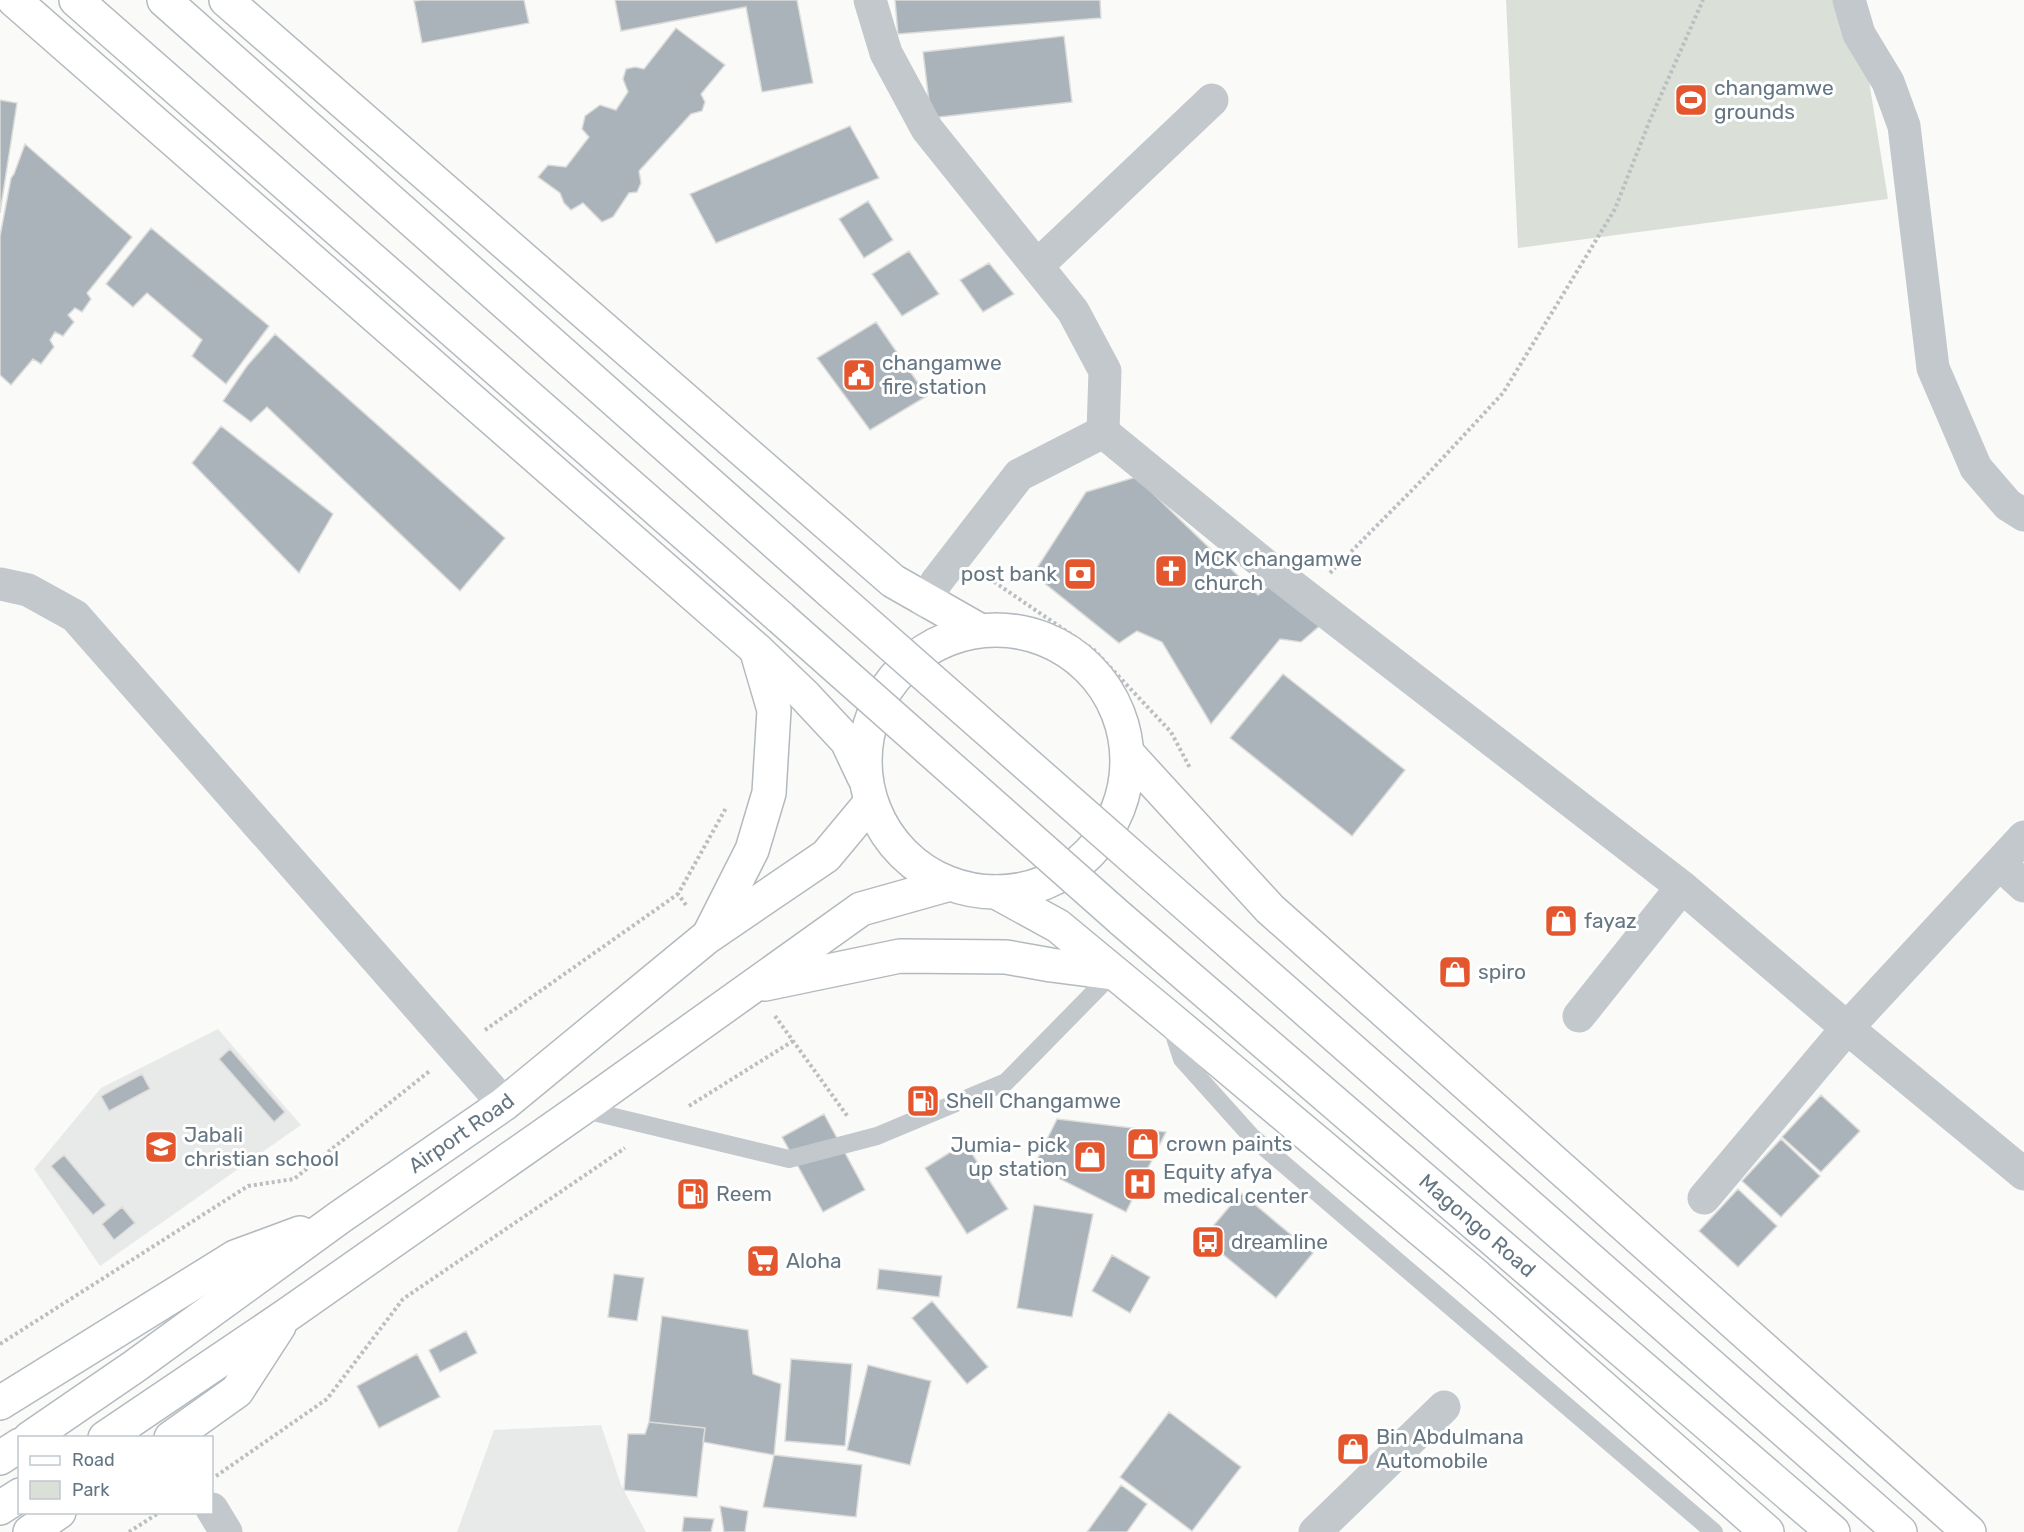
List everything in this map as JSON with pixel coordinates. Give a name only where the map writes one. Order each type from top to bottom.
[{"type":"main road","points":[[15,0],[757,650],[806,696],[847,741],[883,829],[901,852],[924,871],[951,884],[973,890],[996,892],[1031,887],[1064,873],[1092,851],[1113,822],[1125,789],[1128,754],[1121,718],[1105,686],[1080,660],[1049,641],[1015,631],[979,630],[946,640],[916,656],[891,680],[874,710],[865,742],[868,789]]},
{"type":"main road","name":"Magongo Road","points":[[76,0],[782,618],[1121,919],[1833,1532]]},
{"type":"main road","points":[[164,0],[821,584],[1900,1532]]},
{"type":"main road","points":[[226,0],[884,573],[925,601],[979,630]]},
{"type":"main road","points":[[707,937],[752,850],[769,793],[774,710],[757,650]]},
{"type":"main road","points":[[1128,754],[1270,909],[1969,1532]]},
{"type":"main road","name":"Airport Road","points":[[31,1436],[135,1366],[340,1218],[504,1104],[707,937],[826,856],[868,789]]},
{"type":"main road","points":[[106,1436],[287,1315],[582,1109],[861,909],[951,884]]},
{"type":"main road","points":[[996,892],[1058,926],[1168,1017],[1474,1275],[1767,1532]]},
{"type":"main road","points":[[753,986],[900,956],[1006,957],[1113,973]]},
{"type":"main road","points":[[0,1403],[235,1257],[340,1218]]},
{"type":"main road","points":[[172,1436],[237,1391],[287,1315]]},
{"type":"main road","points":[[0,1458],[18,1446]]},
{"type":"main road","points":[[0,1508],[18,1496]]},
{"type":"main road","points":[[30,1532],[56,1514]]},
{"type":"street","points":[[870,0],[886,53],[927,129],[1073,311],[1105,371],[1103,432]]},
{"type":"street","points":[[1849,0],[1859,34],[1888,82],[1904,126],[1933,368],[1976,468],[2008,505],[2024,515]]},
{"type":"street","points":[[1037,267],[1212,100]]},
{"type":"street","points":[[925,601],[937,581],[1019,475],[1103,432]]},
{"type":"street","points":[[1103,432],[1264,564],[1682,887],[1847,1028],[2024,1174]]},
{"type":"street","points":[[0,584],[28,591],[75,616],[504,1104]]},
{"type":"street","points":[[1704,1198],[1847,1028],[2024,837]]},
{"type":"street","points":[[2000,864],[2024,886]]},
{"type":"street","points":[[1579,1016],[1682,887]]},
{"type":"street","points":[[1315,1532],[1444,1407]]},
{"type":"street","points":[[213,1511],[226,1532]]},
{"type":"lane","points":[[582,1109],[789,1160],[877,1136],[1006,1082],[1113,973]]},
{"type":"lane","points":[[1168,1017],[1182,1059],[1251,1136],[1714,1532]]},
{"type":"path","points":[[1307,596],[1426,476],[1503,393],[1615,209],[1650,120],[1703,0]]},
{"type":"path","points":[[956,556],[1094,650],[1171,732],[1198,784],[1179,809]]},
{"type":"path","points":[[0,1344],[54,1312],[248,1186],[294,1179],[457,1050],[678,894],[731,799]]},
{"type":"path","points":[[678,894],[707,937]]},
{"type":"path","points":[[753,986],[864,1139]]},
{"type":"path","points":[[213,1478],[327,1399],[403,1299],[657,1127],[793,1041]]},
{"type":"path","points":[[129,1532],[157,1514]]},
{"type":"shaded area","name":"Jabali christian school","points":[[218,1029],[301,1125],[100,1266],[34,1169],[101,1088]]},
{"type":"shaded area","points":[[601,1425],[621,1485],[646,1532],[457,1532],[494,1430]]},
{"type":"green space","name":"changamwe grounds","points":[[1506,0],[1856,0],[1888,199],[1518,248]]},
{"type":"building","points":[[524,0],[529,23],[422,43],[414,1]]},
{"type":"building","points":[[615,0],[797,0],[813,83],[762,92],[746,7],[621,31]]},
{"type":"building","points":[[895,0],[1100,0],[1101,18],[898,34]]},
{"type":"building","points":[[676,28],[725,65],[701,94],[705,102],[702,111],[691,114],[639,171],[641,183],[637,192],[629,193],[613,217],[602,222],[583,203],[571,210],[564,203],[560,193],[538,177],[548,165],[566,167],[589,137],[582,129],[585,116],[600,105],[616,110],[628,92],[623,79],[626,69],[635,67],[644,69]]},
{"type":"building","points":[[1064,36],[1072,102],[931,118],[923,52]]},
{"type":"building","points":[[0,100],[17,103],[0,213]]},
{"type":"building","points":[[850,126],[879,178],[716,243],[690,194]]},
{"type":"building","points":[[25,144],[132,237],[87,293],[91,299],[82,312],[75,308],[68,315],[74,322],[63,336],[55,332],[50,340],[54,347],[41,364],[33,359],[11,385],[0,375],[0,236],[11,178]]},
{"type":"building","points":[[868,201],[893,240],[864,258],[839,219]]},
{"type":"building","points":[[151,228],[269,326],[226,384],[192,356],[202,340],[147,293],[133,307],[106,284]]},
{"type":"building","points":[[909,251],[939,294],[902,316],[872,274]]},
{"type":"building","points":[[989,263],[1014,294],[983,312],[960,280]]},
{"type":"building","points":[[876,322],[927,396],[870,430],[817,358]]},
{"type":"building","points":[[275,334],[505,538],[460,591],[267,407],[251,422],[223,401],[247,366]]},
{"type":"building","points":[[221,426],[333,514],[299,573],[192,463]]},
{"type":"building","points":[[1136,477],[1258,595],[1270,585],[1323,623],[1301,642],[1280,639],[1211,724],[1162,642],[1137,631],[1119,643],[1033,574],[1086,492]]},
{"type":"building","points":[[1283,674],[1405,770],[1352,836],[1230,738]]},
{"type":"building","points":[[230,1049],[285,1112],[274,1122],[219,1059]]},
{"type":"building","points":[[142,1074],[150,1089],[109,1111],[101,1096]]},
{"type":"building","points":[[1821,1095],[1860,1131],[1821,1172],[1782,1137]]},
{"type":"building","points":[[824,1114],[865,1190],[823,1212],[782,1137]]},
{"type":"building","points":[[1057,1119],[1166,1132],[1126,1212],[1034,1166]]},
{"type":"building","points":[[1781,1139],[1820,1176],[1781,1217],[1742,1181]]},
{"type":"building","points":[[965,1143],[1008,1209],[967,1234],[925,1168]]},
{"type":"building","points":[[64,1155],[106,1205],[93,1215],[51,1166]]},
{"type":"building","points":[[1738,1189],[1777,1226],[1738,1267],[1699,1231]]},
{"type":"building","points":[[1241,1193],[1313,1253],[1276,1298],[1203,1238]]},
{"type":"building","points":[[1034,1205],[1093,1214],[1072,1317],[1017,1308]]},
{"type":"building","points":[[122,1207],[135,1223],[114,1240],[102,1224]]},
{"type":"building","points":[[1112,1255],[1150,1277],[1130,1313],[1092,1291]]},
{"type":"building","points":[[879,1269],[942,1276],[939,1297],[877,1289]]},
{"type":"building","points":[[614,1274],[644,1278],[637,1321],[608,1317]]},
{"type":"building","points":[[932,1301],[988,1367],[967,1384],[912,1318]]},
{"type":"building","points":[[662,1316],[748,1330],[753,1374],[781,1384],[774,1455],[703,1442],[705,1428],[649,1422]]},
{"type":"building","points":[[466,1331],[477,1353],[440,1372],[429,1350]]},
{"type":"building","points":[[417,1354],[440,1397],[379,1428],[357,1386]]},
{"type":"building","points":[[791,1359],[852,1364],[845,1446],[785,1441]]},
{"type":"building","points":[[868,1365],[931,1381],[910,1465],[847,1450]]},
{"type":"building","points":[[1169,1412],[1241,1467],[1192,1531],[1120,1477]]},
{"type":"building","points":[[649,1422],[705,1428],[697,1497],[624,1490],[628,1434],[645,1434]]},
{"type":"building","points":[[774,1455],[862,1465],[856,1517],[763,1507]]},
{"type":"building","points":[[1121,1485],[1147,1504],[1127,1532],[1087,1532]]},
{"type":"building","points":[[720,1506],[748,1511],[745,1532],[724,1532]]},
{"type":"building","points":[[684,1517],[714,1519],[711,1532],[682,1532]]},
{"type":"place","name":"changamwe grounds","points":[[1691,100]]},
{"type":"place","name":"changamwe fire station","points":[[859,375]]},
{"type":"place","name":"MCK changamwe church","points":[[1171,571]]},
{"type":"place","name":"post bank","points":[[1080,574]]},
{"type":"place","name":"fayaz","points":[[1561,921]]},
{"type":"place","name":"spiro","points":[[1455,972]]},
{"type":"place","name":"Shell Changamwe","points":[[923,1101]]},
{"type":"place","name":"crown paints","points":[[1143,1144]]},
{"type":"place","name":"Jabali christian school","points":[[161,1147]]},
{"type":"place","name":"Jumia- pick up station","points":[[1090,1157]]},
{"type":"place","name":"Equity afya medical center","points":[[1140,1184]]},
{"type":"place","name":"Reem","points":[[693,1194]]},
{"type":"place","name":"dreamline","points":[[1208,1242]]},
{"type":"place","name":"Aloha","points":[[763,1261]]},
{"type":"place","name":"Bin Abdulmana Automobile","points":[[1353,1449]]}]
